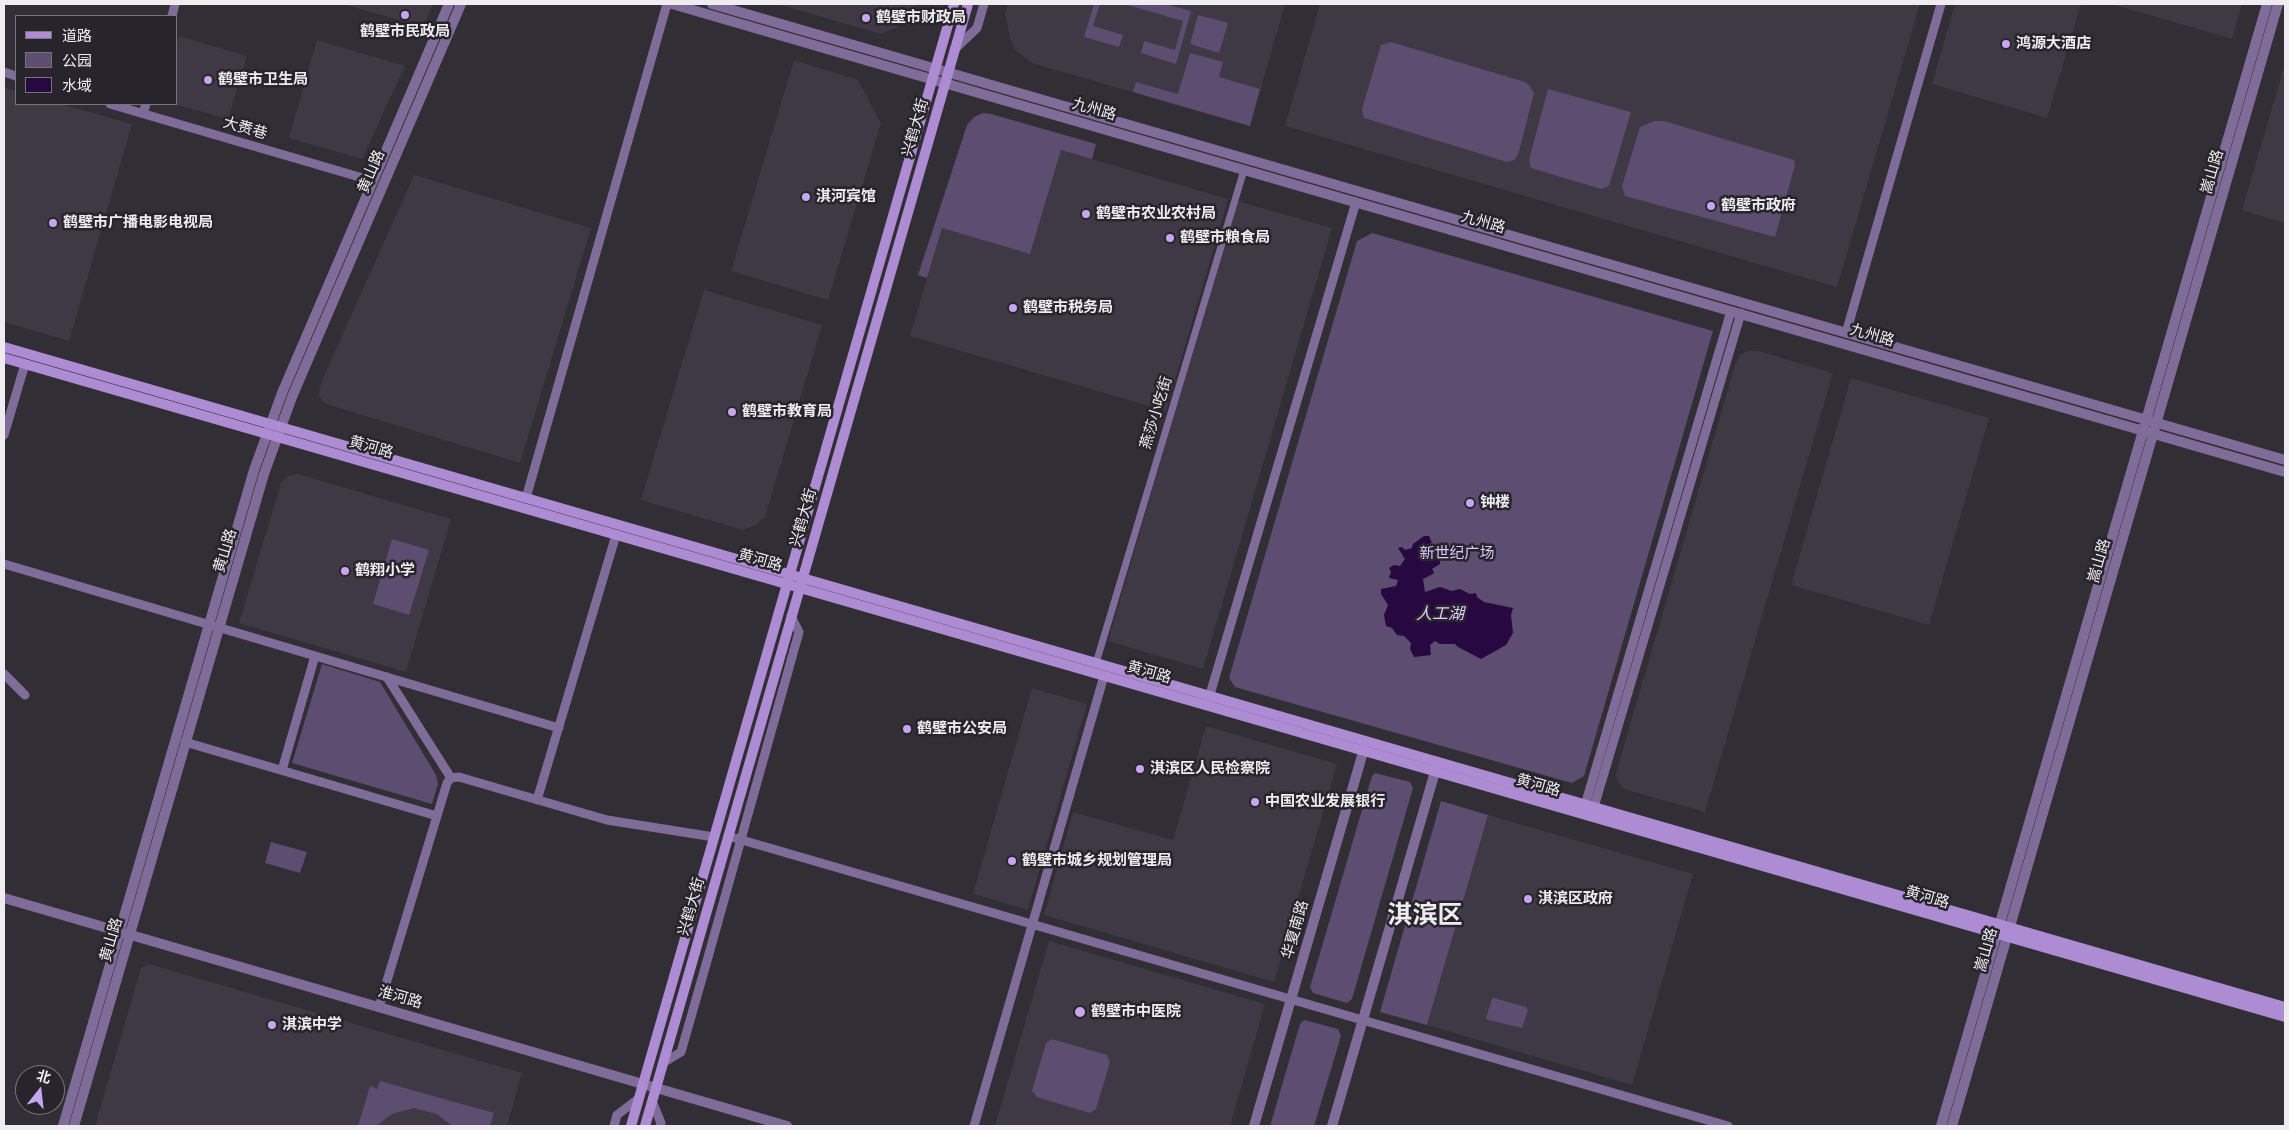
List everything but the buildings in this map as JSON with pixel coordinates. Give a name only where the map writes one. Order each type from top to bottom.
[{"type":"main road","name":"兴鹤大街","points":[[630,1126],[954,4]]},
{"type":"main road","name":"兴鹤大街","points":[[645,1126],[968,4]]},
{"type":"main road","name":"黄河路","points":[[4,347],[616,534],[788,579]]},
{"type":"main road","name":"黄河路","points":[[4,358],[526,498],[1104,676],[1208,701],[2003,931],[2285,1007]]},
{"type":"main road","name":"黄河路","points":[[801,583],[1096,663],[1208,701]]},
{"type":"main road","name":"黄河路","points":[[1436,767],[1590,806],[2285,1018]]},
{"type":"street","name":"黄山路","points":[[63,1126],[185,742],[264,474],[274,430],[373,181],[449,4]]},
{"type":"street","name":"黄山路","points":[[74,1126],[208,624],[254,470],[274,430],[461,4]]},
{"type":"street","points":[[526,498],[667,4]]},
{"type":"street","name":"九州路","points":[[672,4],[2285,472]]},
{"type":"street","name":"九州路","points":[[712,4],[2285,460]]},
{"type":"street","points":[[954,50],[977,28],[984,4]]},
{"type":"street","points":[[1846,333],[1941,4]]},
{"type":"street","name":"嵩山路","points":[[1941,1126],[2003,931],[2148,432],[2267,4]]},
{"type":"street","name":"嵩山路","points":[[2151,421],[2278,4]]},
{"type":"street","name":"大赉巷","points":[[113,105],[373,181]]},
{"type":"street","points":[[143,114],[146,105]]},
{"type":"street","name":"燕莎小吃街","points":[[1096,663],[1244,170]]},
{"type":"street","points":[[1208,701],[1356,202]]},
{"type":"street","points":[[1590,806],[1736,312]]},
{"type":"street","points":[[4,435],[25,364]]},
{"type":"street","points":[[537,800],[616,534]]},
{"type":"street","points":[[4,564],[559,728]]},
{"type":"street","points":[[663,1063],[681,1052],[799,632],[792,616]]},
{"type":"street","points":[[282,770],[315,656]]},
{"type":"street","points":[[4,674],[25,695]]},
{"type":"street","points":[[974,1126],[1104,676]]},
{"type":"street","points":[[388,677],[451,778]]},
{"type":"street","points":[[185,742],[437,816]]},
{"type":"street","name":"华夏南路","points":[[1254,1126],[1365,746]]},
{"type":"street","points":[[1332,1126],[1436,767]]},
{"type":"street","points":[[379,1007],[447,783],[451,778],[458,777],[607,820],[714,837]]},
{"type":"street","points":[[728,836],[1728,1126]]},
{"type":"street","name":"淮河路","points":[[4,898],[787,1126]]},
{"type":"street","name":"嵩山路","points":[[1952,1126],[2003,931]]},
{"type":"street","points":[[614,1126],[617,1115],[638,1099]]},
{"type":"street","points":[[652,1101],[661,1123],[660,1126]]},
{"type":"shaded area","name":"鹤壁市民政局","points":[[343,4],[433,4],[423,27]]},
{"type":"shaded area","name":"鹤壁市财政局","points":[[777,4],[916,4],[915,9],[897,27],[881,34]]},
{"type":"shaded area","points":[[1008,4],[1285,4],[1250,126],[1032,63],[1015,50],[1005,14]]},
{"type":"shaded area","name":"鹤壁市政府","points":[[1320,4],[1920,4],[1837,287],[1285,126]]},
{"type":"shaded area","name":"鸿源大酒店","points":[[1955,4],[2081,4],[2047,118],[1932,84]]},
{"type":"shaded area","points":[[2112,4],[2242,4],[2232,39]]},
{"type":"shaded area","name":"鹤壁市卫生局","points":[[179,36],[247,56],[228,119],[178,105]]},
{"type":"shaded area","points":[[317,40],[405,66],[362,159],[289,138]]},
{"type":"shaded area","name":"淇河宾馆","points":[[794,60],[858,80],[881,123],[828,300],[731,271]]},
{"type":"shaded area","points":[[2285,64],[2285,223],[2242,210]]},
{"type":"shaded area","name":"鹤壁市广播电影电视局","points":[[4,87],[15,91],[15,105],[65,105],[132,124],[69,341],[4,322]]},
{"type":"shaded area","points":[[1061,150],[1228,199],[1166,411],[910,336],[942,228],[1030,254]]},
{"type":"shaded area","points":[[414,175],[591,228],[520,463],[326,404],[319,397],[319,389],[328,367]]},
{"type":"shaded area","points":[[1237,201],[1332,228],[1203,669],[1108,641]]},
{"type":"shaded area","name":"鹤壁市教育局","points":[[704,290],[822,325],[765,517],[756,525],[743,530],[641,500]]},
{"type":"shaded area","points":[[1748,351],[1758,351],[1833,373],[1705,812],[1624,789],[1617,781],[1616,773],[1736,362],[1741,354]]},
{"type":"shaded area","points":[[1851,378],[1989,418],[1929,625],[1791,585]]},
{"type":"shaded area","name":"鹤翔小学","points":[[298,474],[451,519],[406,672],[239,623],[281,483],[288,476]]},
{"type":"shaded area","points":[[1032,688],[1087,704],[1028,910],[973,894]]},
{"type":"shaded area","points":[[1206,726],[1337,764],[1274,982],[1044,915],[1073,812],[1173,840]]},
{"type":"shaded area","name":"淇滨区政府","points":[[1488,815],[1693,874],[1632,1085],[1427,1025]]},
{"type":"shaded area","points":[[1049,941],[1265,1004],[1230,1126],[995,1126]]},
{"type":"shaded area","name":"淇滨中学","points":[[149,964],[522,1073],[507,1126],[95,1126],[141,968]]},
{"type":"green space","points":[[1094,4],[1100,4],[1093,26],[1123,35],[1119,47],[1084,37]]},
{"type":"green space","points":[[1124,4],[1165,4],[1191,11],[1176,64],[1141,53],[1144,41],[1175,50],[1183,21]]},
{"type":"green space","points":[[1198,15],[1228,23],[1219,53],[1190,44]]},
{"type":"green space","points":[[1391,42],[1525,82],[1529,85],[1534,93],[1518,155],[1514,160],[1507,162],[1364,118],[1362,109],[1381,45]]},
{"type":"green space","points":[[1190,53],[1223,62],[1219,77],[1260,89],[1250,126],[1133,92],[1136,82],[1178,94]]},
{"type":"green space","points":[[1548,89],[1631,112],[1609,186],[1601,189],[1531,168],[1529,160]]},
{"type":"green space","points":[[983,113],[1096,144],[1092,159],[1061,150],[1030,254],[942,228],[927,278],[918,275],[967,125],[974,117]]},
{"type":"green space","points":[[1655,121],[1664,121],[1794,160],[1795,165],[1775,237],[1625,196],[1622,186],[1640,127]]},
{"type":"green space","name":"新世纪广场","points":[[1372,233],[1713,331],[1584,776],[1572,783],[1235,687],[1229,678],[1357,241]]},
{"type":"green space","points":[[392,539],[429,550],[409,615],[373,604]]},
{"type":"green space","points":[[322,664],[380,682],[436,775],[438,784],[432,804],[292,763]]},
{"type":"green space","points":[[1375,773],[1410,782],[1413,788],[1352,999],[1347,1003],[1313,993],[1310,987],[1372,776]]},
{"type":"green space","points":[[1441,801],[1488,815],[1427,1025],[1380,1012]]},
{"type":"green space","points":[[271,842],[307,852],[300,873],[265,863]]},
{"type":"green space","points":[[1494,998],[1526,1007],[1528,1010],[1522,1028],[1486,1018]]},
{"type":"green space","points":[[1304,1020],[1338,1029],[1341,1036],[1314,1126],[1270,1126],[1300,1024]]},
{"type":"green space","points":[[1052,1039],[1107,1055],[1110,1062],[1096,1109],[1090,1113],[1037,1097],[1032,1091],[1046,1043]]},
{"type":"green space","points":[[380,1081],[494,1113],[490,1126],[452,1126],[437,1114],[414,1108],[392,1114],[376,1126],[358,1126],[370,1086],[377,1089]]},
{"type":"water","name":"人工湖","points":[[1424,536],[1429,536],[1432,543],[1423,546],[1423,549],[1433,556],[1437,556],[1440,561],[1440,564],[1432,569],[1433,574],[1423,579],[1425,592],[1440,587],[1452,591],[1460,589],[1470,594],[1476,593],[1477,597],[1484,602],[1513,608],[1511,615],[1513,633],[1506,645],[1481,659],[1455,644],[1440,644],[1435,641],[1430,645],[1431,655],[1414,657],[1410,649],[1411,643],[1404,636],[1397,635],[1392,628],[1386,626],[1384,615],[1388,605],[1381,594],[1381,589],[1396,586],[1398,580],[1389,578],[1391,572],[1389,568],[1394,565],[1400,566],[1405,559],[1398,548],[1402,547],[1405,550],[1412,548],[1413,544]]},
{"type":"place","name":"鹤壁市民政局","points":[[405,15]]},
{"type":"place","name":"鹤壁市财政局","points":[[866,18]]},
{"type":"place","name":"鸿源大酒店","points":[[2006,44]]},
{"type":"place","name":"鹤壁市卫生局","points":[[208,80]]},
{"type":"place","name":"淇河宾馆","points":[[806,197]]},
{"type":"place","name":"鹤壁市政府","points":[[1711,206]]},
{"type":"place","name":"鹤壁市农业农村局","points":[[1086,214]]},
{"type":"place","name":"鹤壁市广播电影电视局","points":[[53,223]]},
{"type":"place","name":"鹤壁市粮食局","points":[[1170,238]]},
{"type":"place","name":"鹤壁市税务局","points":[[1013,308]]},
{"type":"place","name":"鹤壁市教育局","points":[[732,412]]},
{"type":"place","name":"钟楼","points":[[1470,503]]},
{"type":"place","name":"鹤翔小学","points":[[345,571]]},
{"type":"place","name":"鹤壁市公安局","points":[[907,729]]},
{"type":"place","name":"淇滨区人民检察院","points":[[1140,769]]},
{"type":"place","name":"中国农业发展银行","points":[[1255,802]]},
{"type":"place","name":"鹤壁市城乡规划管理局","points":[[1012,861]]},
{"type":"place","name":"淇滨区政府","points":[[1528,899]]},
{"type":"place","name":"鹤壁市中医院","points":[[1080,1012]]},
{"type":"place","name":"淇滨中学","points":[[272,1025]]},
{"type":"district","name":"淇滨区","points":[[1425,917]]}]
